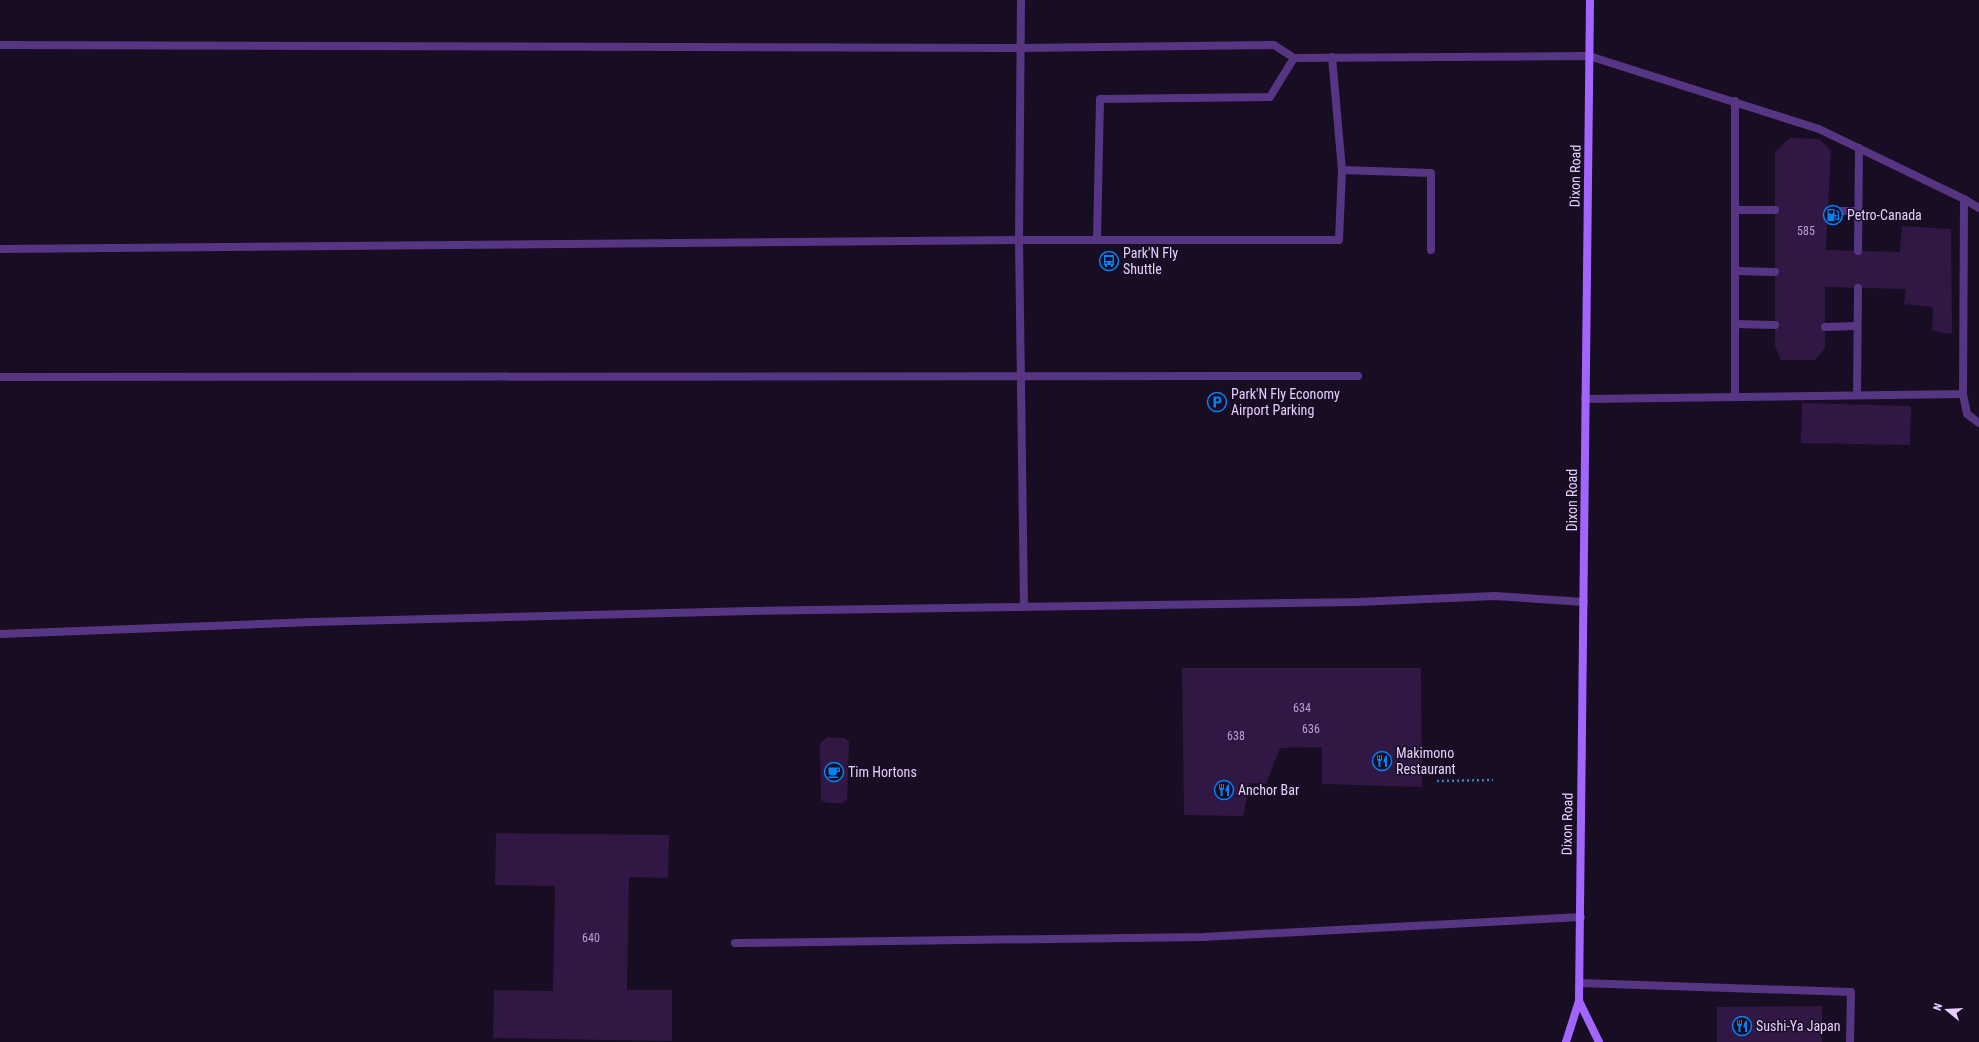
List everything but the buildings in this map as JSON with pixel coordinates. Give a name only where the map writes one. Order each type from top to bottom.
[{"type":"main road","name":"Dixon Road","points":[[1566,1042],[1580,1001],[1590,0]]},
{"type":"main road","name":"Dixon Road","points":[[1580,1001],[1599,1042]]},
{"type":"lane","points":[[1022,0],[1020,48],[1019,240],[1024,606]]},
{"type":"lane","points":[[0,45],[1020,48],[1274,45],[1294,58],[1589,56],[1736,101],[1819,129],[1964,199],[1979,208]]},
{"type":"lane","points":[[0,249],[1097,239],[1339,240],[1342,170],[1332,57]]},
{"type":"lane","points":[[1097,239],[1100,99],[1270,97],[1294,58]]},
{"type":"lane","points":[[1735,397],[1736,101]]},
{"type":"lane","points":[[1858,251],[1859,148]]},
{"type":"lane","points":[[1342,170],[1431,173],[1431,250]]},
{"type":"lane","points":[[1964,199],[1963,394],[1967,414],[1979,423]]},
{"type":"lane","points":[[1735,210],[1775,210]]},
{"type":"lane","points":[[1828,211],[1859,211]]},
{"type":"lane","points":[[1735,271],[1775,272]]},
{"type":"lane","points":[[1857,395],[1858,288]]},
{"type":"lane","points":[[1735,324],[1775,325]]},
{"type":"lane","points":[[1825,326],[1857,326]]},
{"type":"lane","points":[[0,376],[1358,376]]},
{"type":"lane","points":[[1585,399],[1963,394]]},
{"type":"lane","points":[[0,634],[312,622],[1024,606],[1358,602],[1495,596],[1584,602]]},
{"type":"lane","points":[[735,943],[1203,937],[1581,917]]},
{"type":"lane","points":[[1580,983],[1851,992],[1850,1042]]},
{"type":"path","points":[[1436,781],[1493,780]]},
{"type":"place","name":"Petro-Canada","points":[[1833,215]]},
{"type":"place","name":"Park'N Fly Shuttle","points":[[1109,261]]},
{"type":"place","name":"Park'N Fly Economy Airport Parking","points":[[1217,402]]},
{"type":"place","name":"Makimono Restaurant","points":[[1382,761]]},
{"type":"place","name":"Tim Hortons","points":[[834,772]]},
{"type":"place","name":"Anchor Bar","points":[[1224,790]]},
{"type":"place","name":"Sushi-Ya Japan","points":[[1742,1026]]}]
